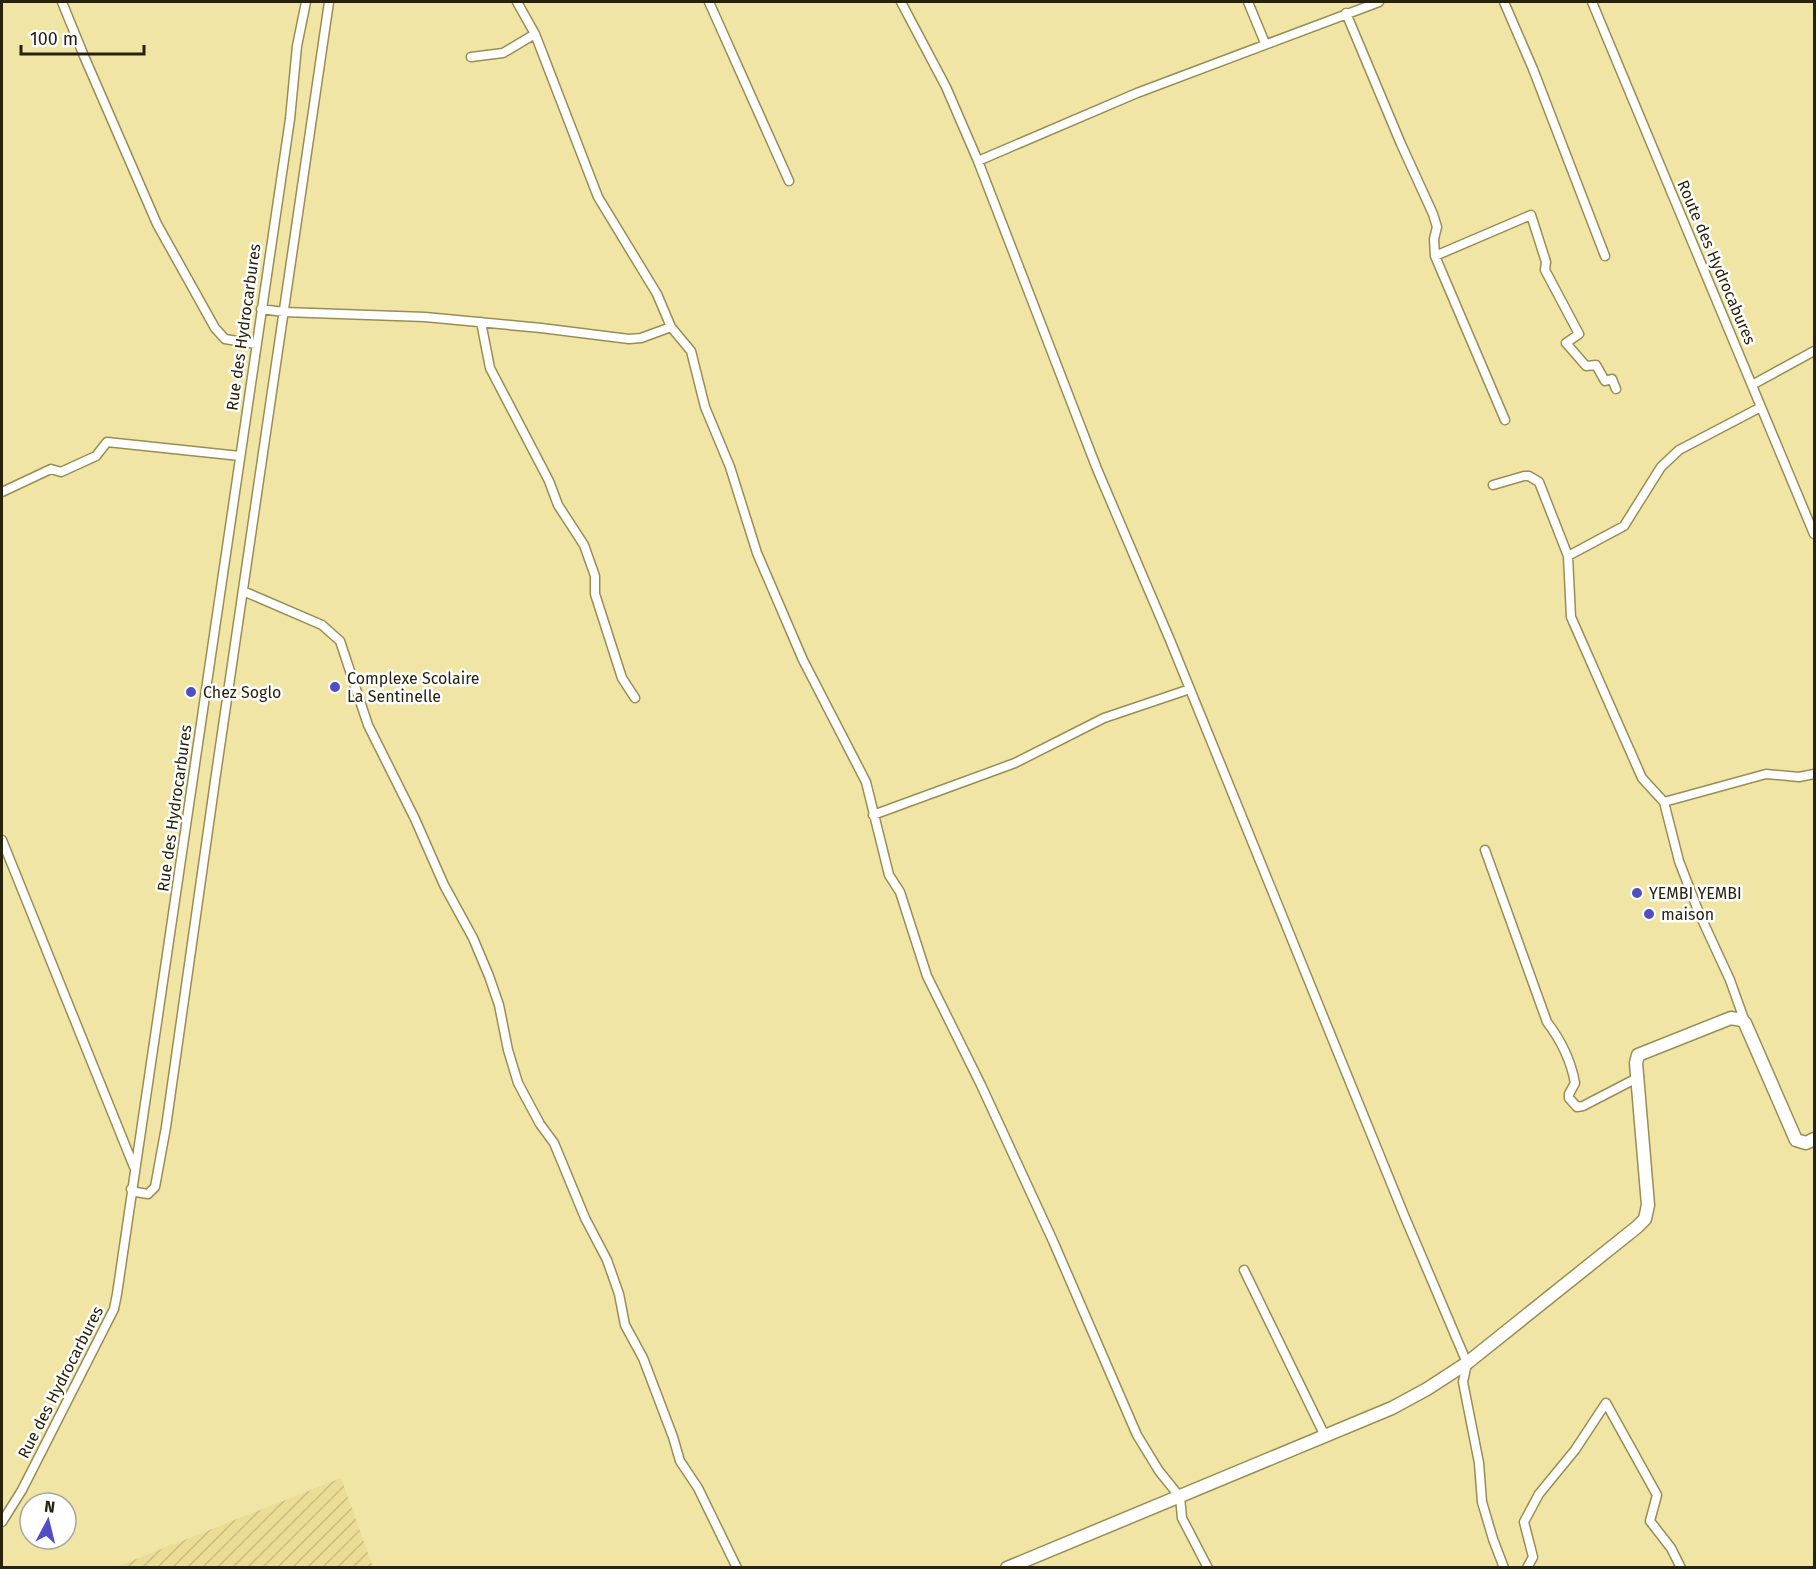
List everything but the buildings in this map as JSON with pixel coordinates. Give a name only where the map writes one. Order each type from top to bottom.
[{"type":"street","points":[[62,2],[158,224],[215,328],[225,339],[256,344]]},
{"type":"street","name":"Rue des Hydrocarbures","points":[[2,1522],[22,1490],[114,1309],[290,119],[297,46],[306,2]]},
{"type":"street","points":[[131,1190],[148,1194],[154,1186],[166,1127],[329,2]]},
{"type":"street","points":[[517,2],[535,34],[598,197],[657,294],[671,327],[691,351],[705,407],[730,466],[757,553],[803,660],[866,782],[888,875],[900,892],[927,976],[1053,1240],[1137,1435],[1159,1471],[1180,1497],[1182,1518],[1208,1568]]},
{"type":"street","points":[[709,2],[789,181]]},
{"type":"street","points":[[901,2],[946,87],[978,161],[1097,469],[1190,689],[1355,1097],[1467,1363],[1463,1382],[1479,1463],[1482,1502],[1504,1568]]},
{"type":"street","points":[[1248,2],[1265,44]]},
{"type":"street","points":[[978,161],[1137,93],[1346,13],[1361,4],[1379,2]]},
{"type":"street","points":[[1503,2],[1533,69],[1605,256]]},
{"type":"street","name":"Route des Hydrocabures","points":[[1592,2],[1815,534]]},
{"type":"street","points":[[1346,13],[1433,214],[1437,227],[1434,239],[1435,255],[1505,420]]},
{"type":"street","points":[[471,57],[503,53],[535,34]]},
{"type":"street","points":[[1435,255],[1531,215],[1546,262],[1545,270],[1580,334],[1566,343],[1586,366],[1596,365],[1605,381],[1612,379],[1616,389]]},
{"type":"street","points":[[261,309],[284,312],[425,317],[629,339],[641,338],[671,327]]},
{"type":"street","points":[[481,322],[490,368],[549,481],[558,505],[584,545],[595,576],[595,594],[622,678],[635,698]]},
{"type":"street","points":[[1752,385],[1815,351]]},
{"type":"street","points":[[1568,556],[1624,525],[1661,467],[1679,450],[1761,407]]},
{"type":"street","points":[[2,492],[51,469],[62,471],[96,456],[107,442],[240,456]]},
{"type":"street","points":[[1493,485],[1524,476],[1529,476],[1539,482],[1568,556],[1571,617],[1642,778],[1664,802],[1678,861],[1796,1140],[1806,1143],[1815,1139]]},
{"type":"street","points":[[243,591],[322,625],[340,641],[368,725],[416,819],[444,885],[473,938],[489,976],[499,1005],[508,1050],[518,1083],[540,1124],[554,1143],[585,1218],[607,1260],[620,1294],[625,1325],[643,1358],[680,1461],[698,1488],[737,1568]]},
{"type":"street","points":[[873,815],[1015,763],[1104,718],[1190,689]]},
{"type":"street","points":[[1664,802],[1766,774],[1799,777],[1815,774]]},
{"type":"street","points":[[2,840],[135,1169]]},
{"type":"street","points":[[1485,850],[1547,1022],[1557,1035],[1572,1068],[1575,1083],[1569,1098],[1577,1107],[1583,1106],[1639,1077]]},
{"type":"street","points":[[1007,1568],[1392,1408],[1467,1363],[1645,1219],[1648,1205],[1639,1077],[1636,1063],[1638,1055],[1731,1018],[1742,1020],[1745,1023]]},
{"type":"street","points":[[1244,1270],[1325,1436]]},
{"type":"street","points":[[1527,1568],[1533,1557],[1524,1522],[1539,1494],[1575,1450],[1606,1403],[1657,1495],[1650,1521],[1671,1548],[1681,1568]]},
{"type":"shaded area","points":[[341,1478],[373,1567],[114,1567],[126,1563]]},
{"type":"place","name":"Complexe Scolaire La Sentinelle","points":[[335,687]]},
{"type":"place","name":"Chez Soglo","points":[[191,692]]},
{"type":"place","name":"YEMBI YEMBI","points":[[1637,893]]},
{"type":"place","name":"maison","points":[[1649,914]]}]
